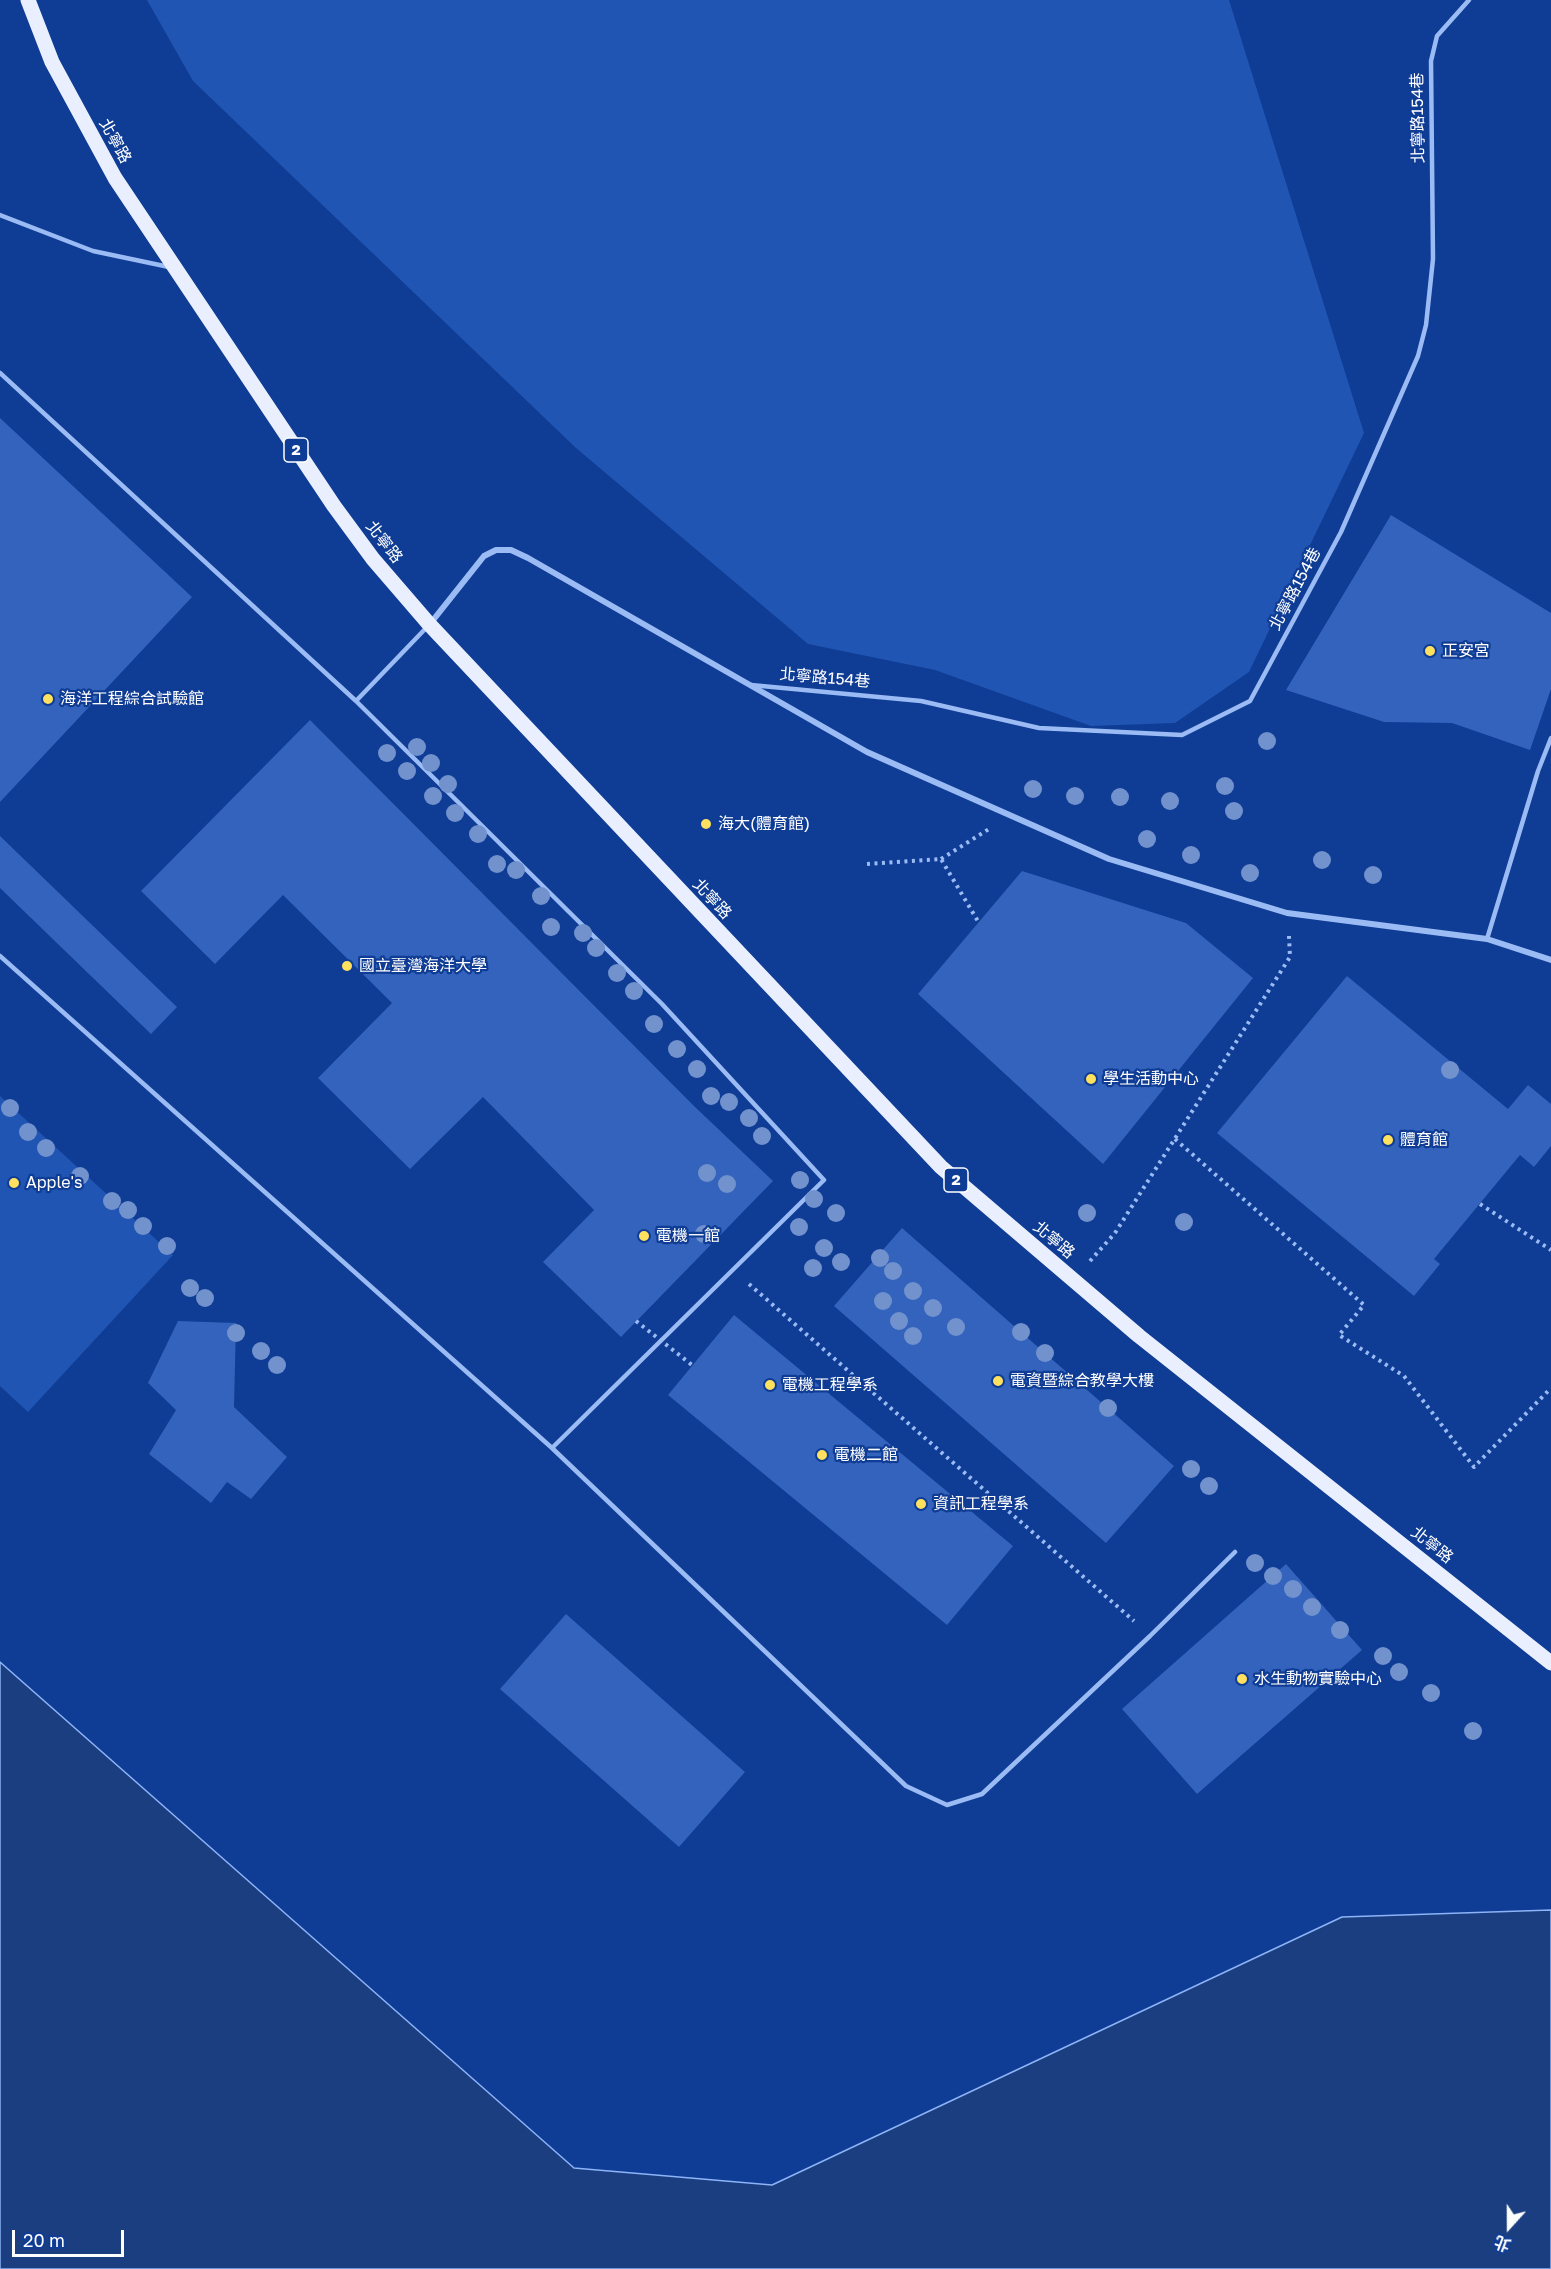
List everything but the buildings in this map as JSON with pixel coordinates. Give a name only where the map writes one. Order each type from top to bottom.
[{"type":"main road","name":"北寧路","points":[[28,0],[52,62],[115,178],[334,506],[373,559],[429,624],[941,1167],[1148,1343],[1551,1663]]},
{"type":"street","name":"北寧路154巷","points":[[429,624],[484,556],[496,550],[511,550],[867,752],[1109,859],[1287,913],[1487,939],[1551,960]]},
{"type":"lane","name":"北寧路154巷","points":[[748,685],[921,701],[1039,728],[1182,735],[1250,701],[1341,532],[1418,356],[1426,325],[1433,260],[1431,61],[1437,36],[1468,0]]},
{"type":"lane","points":[[0,215],[93,251],[173,267]]},
{"type":"lane","points":[[0,373],[356,701],[662,1004],[824,1180],[552,1449]]},
{"type":"lane","points":[[356,701],[429,624]]},
{"type":"lane","points":[[1487,939],[1538,771],[1551,738]]},
{"type":"lane","points":[[0,956],[552,1449],[906,1786],[947,1804],[982,1794],[1150,1636],[1235,1552]]},
{"type":"path","points":[[867,864],[941,859],[1010,816]]},
{"type":"path","points":[[941,859],[979,923]]},
{"type":"path","points":[[1074,1280],[1115,1233],[1290,957]]},
{"type":"path","points":[[1175,1138],[1364,1305],[1339,1335],[1404,1376],[1474,1467],[1551,1388]]},
{"type":"path","points":[[1480,1204],[1551,1250]]},
{"type":"path","points":[[732,1270],[1150,1636]]},
{"type":"path","points":[[636,1321],[692,1365]]},
{"type":"shaded area","points":[[147,0],[1229,0],[1364,433],[1249,672],[1175,723],[1091,726],[935,670],[808,644],[576,448],[193,81]]},
{"type":"shaded area","points":[[0,1096],[173,1255],[28,1412],[0,1386]]},
{"type":"shaded area","points":[[0,1662],[574,2168],[772,2185],[1342,1917],[1551,1910],[1551,2269],[0,2269]]},
{"type":"place","name":"正安宮","points":[[1430,651]]},
{"type":"place","name":"海洋工程綜合試驗館","points":[[48,699]]},
{"type":"place","name":"海大(體育館)","points":[[706,824]]},
{"type":"place","name":"國立臺灣海洋大學","points":[[347,966]]},
{"type":"place","name":"學生活動中心","points":[[1091,1079]]},
{"type":"place","name":"體育館","points":[[1388,1140]]},
{"type":"place","name":"Apple's","points":[[14,1183]]},
{"type":"place","name":"電機一館","points":[[644,1236]]},
{"type":"place","name":"電資暨綜合教學大樓","points":[[998,1381]]},
{"type":"place","name":"電機工程學系","points":[[770,1385]]},
{"type":"place","name":"電機二館","points":[[822,1455]]},
{"type":"place","name":"資訊工程學系","points":[[921,1504]]},
{"type":"place","name":"水生動物實驗中心","points":[[1242,1679]]}]
